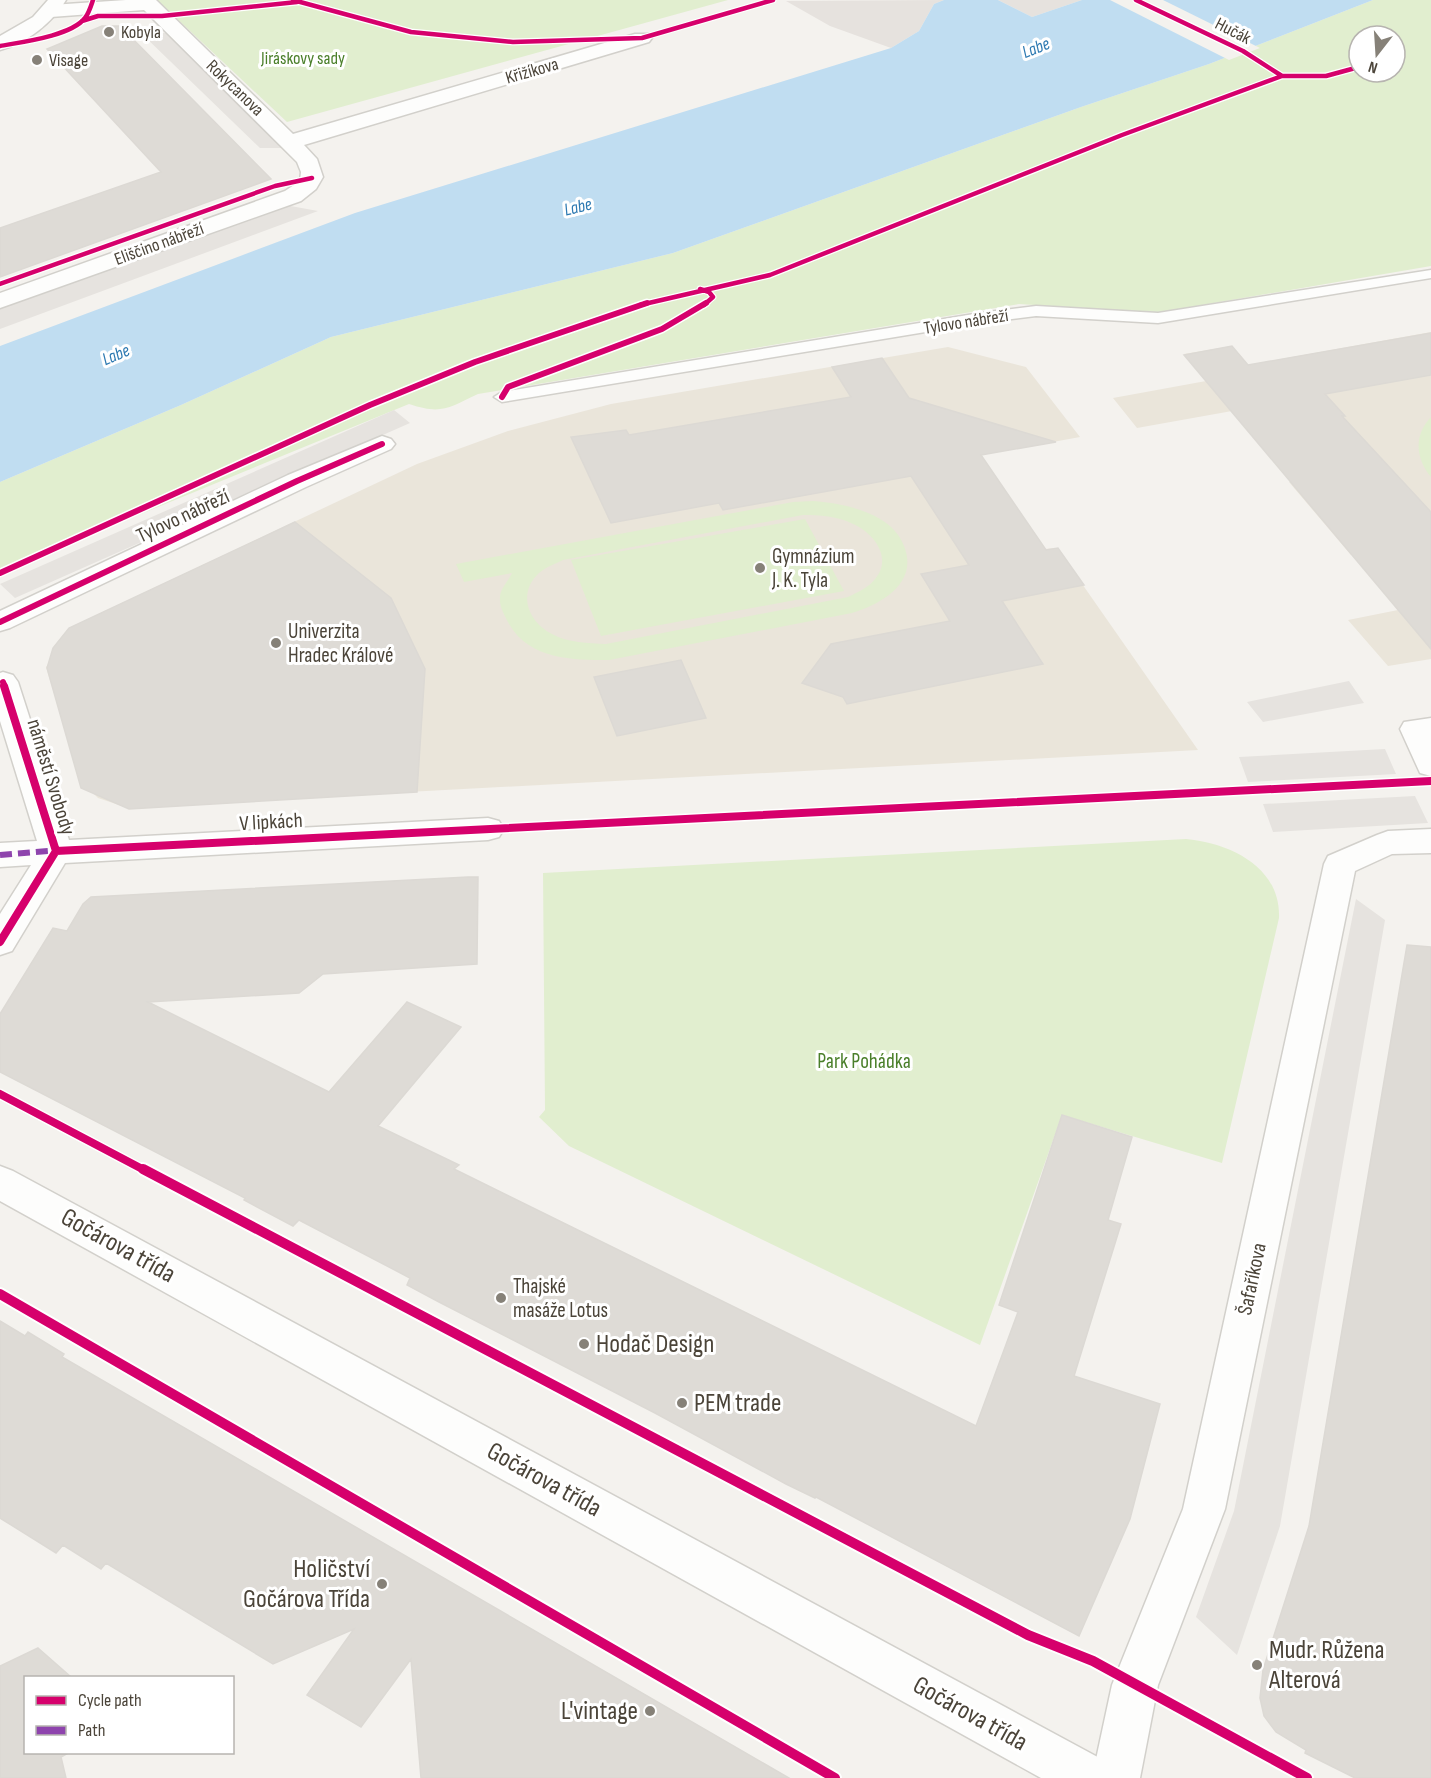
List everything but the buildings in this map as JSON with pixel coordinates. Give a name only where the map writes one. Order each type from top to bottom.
[{"type":"street","name":"Rokycanova","points":[[54,5],[146,2],[290,142],[306,159],[312,171],[312,178]]},
{"type":"street","points":[[0,44],[19,35],[54,5]]},
{"type":"street","name":"Křižíkova","points":[[290,142],[642,38]]},
{"type":"street","name":"Eliščino nábřeží","points":[[0,301],[293,196],[308,187],[312,178]]},
{"type":"street","name":"Tylovo nábřeží","points":[[0,622],[287,486],[382,444]]},
{"type":"street","name":"náměstí Svobody","points":[[0,942],[56,851],[3,682]]},
{"type":"street","points":[[1431,728],[1415,729],[1431,765]]},
{"type":"street","name":"V lipkách","points":[[0,855],[488,829]]},
{"type":"street","name":"Šafaříkova","points":[[1116,1778],[1135,1685],[1204,1509],[1340,864],[1388,843],[1431,841]]},
{"type":"street","name":"Gočárova třída","points":[[0,1182],[1088,1778]]},
{"type":"lane","name":"Tylovo nábřeží","points":[[502,396],[980,318],[1036,311],[1158,318],[1431,274]]},
{"type":"shaded area","points":[[944,0],[934,4],[919,31],[891,48],[830,26],[786,1]]},
{"type":"shaded area","points":[[998,0],[1082,0],[1032,17]]},
{"type":"shaded area","points":[[140,32],[167,33],[289,148],[260,148]]},
{"type":"shaded area","points":[[285,205],[318,211],[0,329],[0,308]]},
{"type":"shaded area","points":[[1431,332],[1431,659],[1388,666],[1348,620],[1403,609],[1356,554],[1351,555],[1232,411],[1137,428],[1113,398],[1206,381],[1184,354],[1232,346],[1248,365]]},
{"type":"shaded area","name":"Gymnázium J. K. Tyla","points":[[948,347],[1026,367],[1080,437],[981,455],[1044,549],[1057,548],[1198,750],[125,807],[98,798],[80,780],[46,667],[84,621],[417,464],[508,431],[611,404]]},
{"type":"shaded area","points":[[394,410],[410,423],[15,598],[0,584]]},
{"type":"shaded area","points":[[1349,681],[1364,703],[1263,722],[1247,702]]},
{"type":"shaded area","points":[[1385,749],[1396,774],[1248,782],[1239,757]]},
{"type":"shaded area","points":[[1415,796],[1428,823],[1273,832],[1263,804]]},
{"type":"shaded area","points":[[1356,899],[1385,920],[1280,1526],[1237,1655],[1196,1617],[1234,1511]]},
{"type":"green space","name":"Jiráskovy sady","points":[[157,0],[728,0],[287,122]]},
{"type":"green space","points":[[1373,0],[1431,0],[1431,266],[1155,313],[1019,304],[478,394],[445,408],[429,409],[409,404],[136,516],[0,576],[0,482],[181,405],[331,337],[673,253],[1081,107],[1209,64]]},
{"type":"green space","points":[[1431,417],[1431,477],[1422,463],[1419,440],[1425,424]]},
{"type":"green space","points":[[813,501],[839,504],[864,511],[884,521],[898,534],[904,546],[907,559],[902,581],[885,598],[852,613],[609,660],[581,659],[553,656],[528,645],[518,636],[509,624],[500,601],[501,591],[512,573],[464,582],[456,564],[793,502]],"holes":[[[803,515],[841,519],[868,533],[879,547],[881,555],[882,563],[875,579],[863,590],[848,597],[606,644],[571,641],[558,637],[537,622],[528,606],[528,589],[532,581],[539,573],[563,560]]]},
{"type":"green space","points":[[805,519],[844,591],[601,636],[571,560]]},
{"type":"green space","name":"Park Pohádka","points":[[1186,839],[1219,846],[1250,861],[1272,885],[1279,918],[1222,1163],[1062,1115],[980,1345],[569,1146],[539,1117],[545,1110],[543,873]]},
{"type":"water","name":"Labe","points":[[944,0],[998,0],[1032,17],[1082,0],[1373,0],[1209,64],[1081,107],[673,253],[331,337],[181,405],[0,482],[0,346],[355,213],[891,48],[919,31],[934,4]]},
{"type":"pier","points":[[1110,0],[1163,0],[1260,48],[1229,60]]},
{"type":"marked path","points":[[0,855],[60,850]]},
{"type":"cycle path","points":[[0,46],[42,37],[73,26],[86,17],[93,0]]},
{"type":"cycle path","points":[[293,0],[411,32],[513,42],[642,38],[773,0]]},
{"type":"cycle path","name":"Hučák","points":[[1136,0],[1243,51],[1282,76]]},
{"type":"cycle path","points":[[82,21],[98,16],[162,16],[297,2]]},
{"type":"cycle path","points":[[0,573],[370,405],[475,362],[635,306],[770,275],[1122,135],[1282,76],[1326,76],[1347,71]]},
{"type":"cycle path","points":[[0,284],[275,186],[312,178]]},
{"type":"cycle path","points":[[502,397],[508,387],[662,329],[704,305],[713,297],[709,292],[700,289]]},
{"type":"cycle path","points":[[0,622],[297,481],[382,444]]},
{"type":"cycle path","points":[[0,942],[56,851],[3,682]]},
{"type":"cycle path","points":[[56,851],[1431,781]]},
{"type":"cycle path","points":[[0,1094],[1028,1635],[1093,1661],[1307,1778]]},
{"type":"cycle path","points":[[0,1294],[835,1778]]},
{"type":"place","name":"Kobyla","points":[[109,32]]},
{"type":"place","name":"Visage","points":[[37,60]]},
{"type":"place","name":"Gymnázium J. K. Tyla","points":[[760,568]]},
{"type":"place","name":"Univerzita Hradec Králové","points":[[276,643]]},
{"type":"place","name":"Thajské masáže Lotus","points":[[501,1298]]},
{"type":"place","name":"Hodač Design","points":[[584,1344]]},
{"type":"place","name":"PEM trade","points":[[682,1403]]},
{"type":"place","name":"Holičství Gočárova Třída","points":[[382,1584]]},
{"type":"place","name":"Mudr. Růžena Alterová","points":[[1257,1665]]},
{"type":"place","name":"L'vintage","points":[[650,1711]]}]
